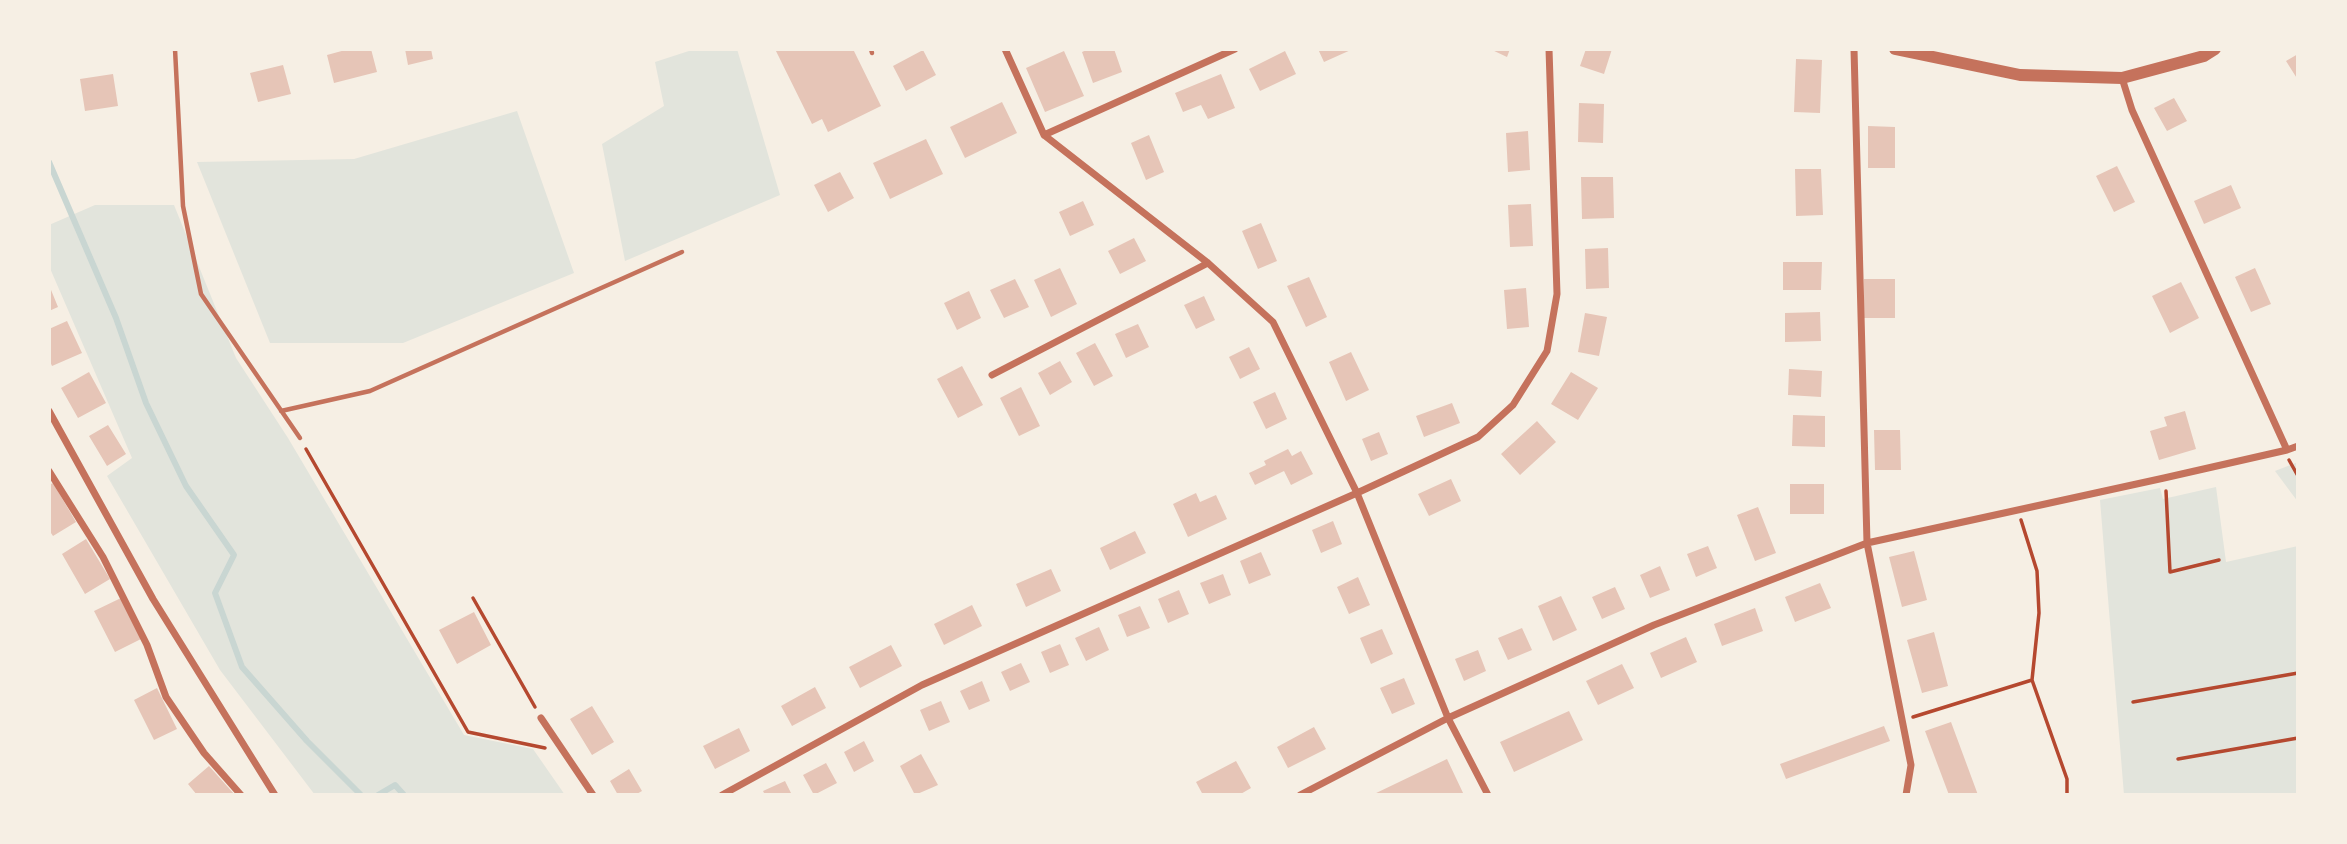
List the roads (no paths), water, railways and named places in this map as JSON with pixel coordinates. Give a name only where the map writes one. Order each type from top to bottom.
[{"type":"street","points":[[1005,49],[1044,135],[1208,263],[1273,321],[1357,493],[1448,718],[1488,795]]},
{"type":"street","points":[[1044,135],[1235,49]]},
{"type":"street","points":[[722,795],[922,685],[1478,437],[1513,405],[1548,351],[1557,294],[1549,49]]},
{"type":"street","points":[[1854,49],[1867,543],[1911,765],[1906,795]]},
{"type":"street","points":[[1895,49],[2020,75],[2122,78],[2204,56],[2215,49]]},
{"type":"street","points":[[2122,78],[2138,123],[2287,450]]},
{"type":"street","points":[[992,374],[1208,263]]},
{"type":"street","points":[[49,411],[153,599],[275,795]]},
{"type":"street","points":[[1300,795],[1448,718],[1654,625],[1867,543],[2298,446]]},
{"type":"street","points":[[49,471],[103,557],[147,645],[166,697],[204,753],[241,795]]},
{"type":"street","points":[[541,718],[593,795]]},
{"type":"lane","points":[[175,49],[183,206],[201,294],[300,438]]},
{"type":"lane","points":[[281,411],[370,391],[681,252]]},
{"type":"waterway","points":[[49,162],[116,318],[146,403],[186,486],[234,555],[215,593],[242,667],[307,741],[361,795]]},
{"type":"waterway","points":[[378,795],[395,785],[404,795]]}]
